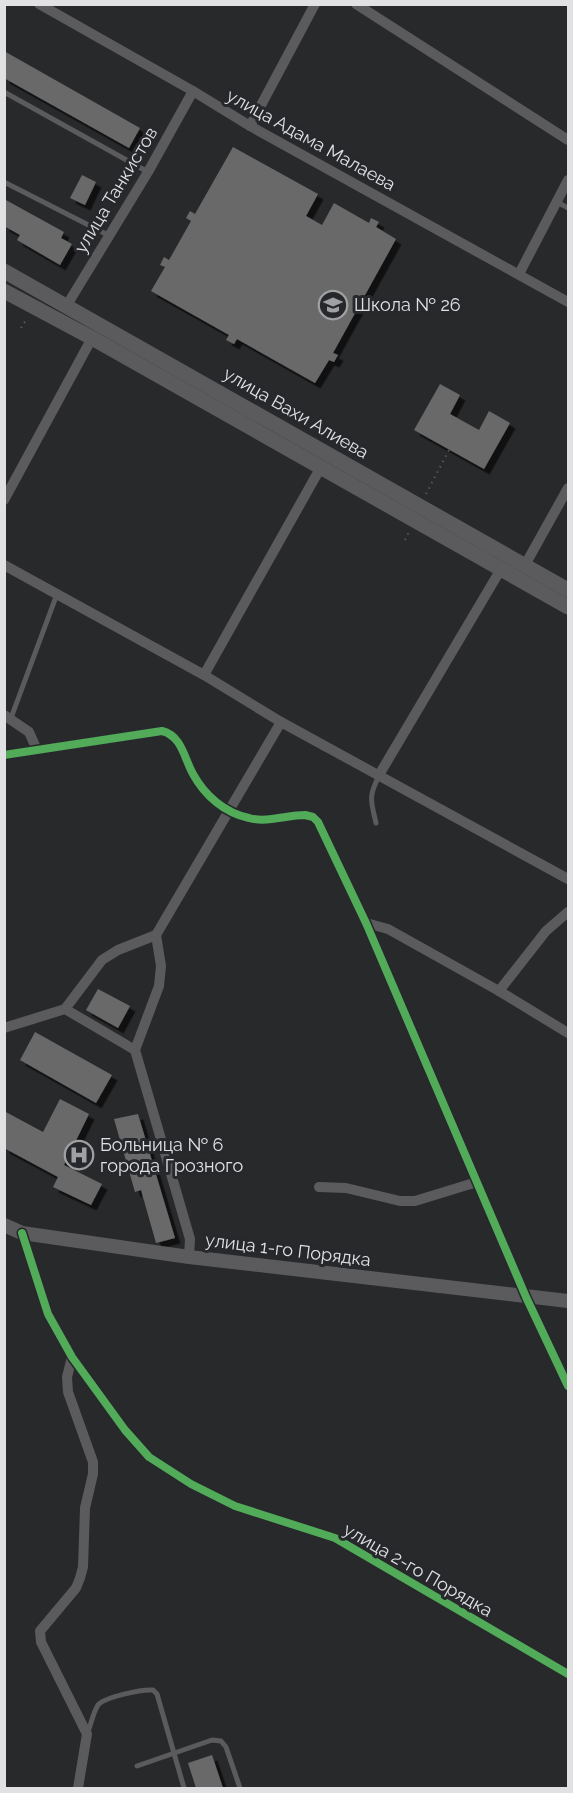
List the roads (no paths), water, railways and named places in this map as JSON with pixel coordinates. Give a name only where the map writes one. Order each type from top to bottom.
[{"type":"main road","name":"улица Вахи Алиева","points":[[4,270],[568,590]]},
{"type":"main road","name":"улица Вахи Алиева","points":[[4,291],[92,338],[568,606]]},
{"type":"street","name":"улица Адама Малаева","points":[[39,4],[250,126],[568,302]]},
{"type":"street","points":[[250,126],[315,4]]},
{"type":"street","points":[[356,4],[568,140]]},
{"type":"street","name":"улица Танкистов","points":[[67,305],[148,172],[193,91]]},
{"type":"street","points":[[519,274],[568,180]]},
{"type":"street","points":[[4,500],[92,338]]},
{"type":"street","points":[[204,675],[321,467]]},
{"type":"street","points":[[525,566],[568,489]]},
{"type":"street","points":[[4,565],[204,675],[281,722],[568,879]]},
{"type":"street","points":[[379,776],[501,568]]},
{"type":"street","points":[[8,717],[28,732],[37,750]]},
{"type":"street","points":[[4,1028],[65,1009],[102,960],[118,950],[156,935],[281,722]]},
{"type":"street","points":[[4,755],[162,731],[170,733],[177,739],[193,775],[210,796],[227,811],[251,819],[294,815],[313,817],[318,822],[366,923],[526,1297],[568,1386]]},
{"type":"street","points":[[499,991],[546,931],[568,912]]},
{"type":"street","points":[[366,923],[388,929],[499,991],[568,1033]]},
{"type":"street","points":[[156,935],[161,966],[159,986],[135,1050],[190,1239],[189,1257]]},
{"type":"street","points":[[65,1009],[135,1050]]},
{"type":"street","points":[[319,1187],[346,1188],[400,1201],[415,1201],[477,1182]]},
{"type":"street","name":"улица 1-го Порядка","points":[[4,1225],[22,1233],[189,1257],[568,1301]]},
{"type":"street","name":"улица 2-го Порядка","points":[[22,1233],[48,1314],[72,1357],[125,1430],[149,1457],[191,1485],[235,1506],[335,1538],[568,1674]]},
{"type":"street","points":[[72,1357],[67,1377],[68,1392],[93,1462],[93,1474],[85,1508],[83,1567],[76,1588],[40,1631],[41,1642],[87,1734],[78,1788]]},
{"type":"lane","points":[[4,92],[148,172]]},
{"type":"lane","points":[[4,182],[110,236]]},
{"type":"lane","points":[[557,202],[568,208]]},
{"type":"lane","points":[[8,717],[57,594]]},
{"type":"lane","points":[[376,823],[371,791],[379,776]]},
{"type":"lane","points":[[87,1734],[99,1703],[146,1689],[153,1690],[157,1694],[184,1788]]},
{"type":"lane","points":[[137,1766],[212,1740],[221,1741],[226,1747],[240,1788]]},
{"type":"place","name":"Школа № 26","points":[[333,305]]},
{"type":"place","name":"Больница № 6 города Грозного","points":[[79,1155]]}]
